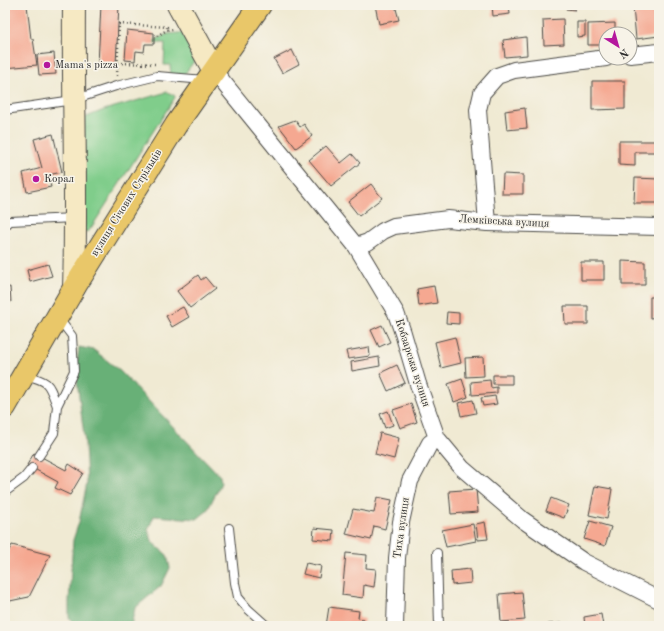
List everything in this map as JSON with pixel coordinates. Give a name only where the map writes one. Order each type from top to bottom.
[{"type":"main road","points":[[74,5],[74,288]]},
{"type":"main road","points":[[178,5],[192,29],[211,76]]},
{"type":"main road","name":"вулиця Січових Стрільців","points":[[5,407],[25,375],[74,288],[176,125],[260,5]]},
{"type":"main road","points":[[75,226],[84,241],[89,242],[106,236]]},
{"type":"street","points":[[638,54],[659,52]]},
{"type":"street","points":[[487,223],[478,110],[482,93],[498,76],[514,70],[598,59]]},
{"type":"street","name":"Кобзарська вулиця","points":[[211,76],[356,246],[396,313],[418,384],[437,438],[462,468],[523,520],[584,562],[659,600]]},
{"type":"street","name":"Лемківська вулиця","points":[[356,246],[368,242],[383,231],[394,226],[448,219],[487,223],[659,227]]},
{"type":"street","name":"Тиха вулиця","points":[[395,626],[397,558],[400,529],[410,481],[430,443],[437,438]]},
{"type":"lane","points":[[5,110],[73,100],[116,86],[157,76],[211,76]]},
{"type":"lane","points":[[5,226],[10,222],[75,226]]},
{"type":"lane","points":[[39,456],[54,433],[57,406],[74,371],[72,336],[57,317]]},
{"type":"lane","points":[[25,375],[41,380],[49,385],[57,406]]},
{"type":"lane","points":[[5,492],[24,478],[32,468]]},
{"type":"lane","points":[[229,528],[238,597],[248,609],[267,626]]},
{"type":"lane","points":[[438,553],[439,626]]},
{"type":"path","points":[[116,86],[119,24],[167,27],[166,30]]},
{"type":"path","points":[[118,62],[155,64]]},
{"type":"green space","points":[[189,32],[200,53],[184,75],[171,75],[170,65],[164,65],[165,43],[155,43],[155,40],[167,34]]},
{"type":"green space","points":[[167,92],[174,95],[174,99],[91,228],[87,232],[82,230],[84,118],[104,110]]},
{"type":"green space","points":[[79,347],[94,350],[120,371],[220,476],[221,483],[207,511],[197,519],[154,516],[148,530],[153,543],[167,555],[170,568],[161,586],[135,608],[131,626],[75,626],[69,617],[73,540],[79,522],[87,483],[85,443],[76,373]]},
{"type":"building","points":[[5,5],[27,5],[31,39],[33,39],[37,65],[5,68],[5,36],[7,36]]},
{"type":"building","points":[[101,5],[119,5],[116,64],[98,64]]},
{"type":"building","points":[[375,5],[395,5],[399,20],[379,24]]},
{"type":"building","points":[[492,5],[509,5],[510,14],[493,16]]},
{"type":"building","points":[[566,5],[575,5],[575,10],[566,9]]},
{"type":"building","points":[[657,5],[659,36],[638,39],[638,26],[635,26],[633,7]]},
{"type":"building","points":[[563,19],[564,44],[544,45],[543,20]]},
{"type":"building","points":[[577,22],[585,22],[585,36],[577,37]]},
{"type":"building","points":[[615,23],[615,26],[598,26],[598,45],[588,45],[588,24]]},
{"type":"building","points":[[127,30],[154,33],[154,44],[145,44],[144,52],[136,51],[135,61],[125,60]]},
{"type":"building","points":[[526,37],[527,55],[505,57],[503,40]]},
{"type":"building","points":[[292,50],[299,64],[282,73],[274,59]]},
{"type":"building","points":[[54,53],[56,74],[39,75],[37,55]]},
{"type":"building","points":[[592,81],[625,81],[625,109],[592,110]]},
{"type":"building","points":[[525,108],[527,128],[507,130],[505,111]]},
{"type":"building","points":[[295,120],[300,127],[304,124],[312,136],[296,148],[279,126]]},
{"type":"building","points":[[53,134],[62,172],[48,175],[51,187],[27,192],[23,173],[42,168],[34,139]]},
{"type":"building","points":[[619,141],[659,141],[659,152],[635,152],[635,166],[619,165]]},
{"type":"building","points":[[326,146],[341,163],[352,154],[360,163],[331,186],[309,160]]},
{"type":"building","points":[[503,174],[523,175],[523,194],[502,194]]},
{"type":"building","points":[[635,178],[659,179],[659,203],[634,203]]},
{"type":"building","points":[[371,184],[382,198],[359,216],[348,202]]},
{"type":"building","points":[[622,261],[645,262],[645,285],[622,285]]},
{"type":"building","points":[[581,262],[604,262],[604,280],[581,280]]},
{"type":"building","points":[[48,264],[52,276],[30,282],[27,270]]},
{"type":"building","points":[[198,275],[201,280],[205,277],[215,289],[190,308],[177,291]]},
{"type":"building","points":[[434,286],[437,303],[419,306],[417,289]]},
{"type":"building","points":[[10,287],[11,302],[5,303],[5,288]]},
{"type":"building","points":[[650,297],[659,297],[659,317],[650,318]]},
{"type":"building","points":[[564,306],[588,306],[588,324],[565,324]]},
{"type":"building","points":[[183,307],[189,317],[172,327],[166,316]]},
{"type":"building","points":[[447,312],[459,313],[459,324],[446,323]]},
{"type":"building","points":[[382,325],[390,342],[379,347],[371,330]]},
{"type":"building","points":[[455,337],[461,363],[441,368],[435,342]]},
{"type":"building","points":[[369,347],[370,356],[348,359],[346,351]]},
{"type":"building","points":[[379,357],[380,366],[352,371],[351,362]]},
{"type":"building","points":[[483,357],[484,376],[466,377],[465,358]]},
{"type":"building","points":[[397,365],[405,383],[388,391],[380,373]]},
{"type":"building","points":[[493,375],[512,375],[512,384],[493,384]]},
{"type":"building","points":[[462,379],[468,397],[454,402],[448,384]]},
{"type":"building","points":[[490,380],[491,388],[497,387],[497,393],[472,395],[471,382]]},
{"type":"building","points":[[495,396],[497,404],[483,406],[481,398]]},
{"type":"building","points":[[473,400],[476,413],[461,416],[458,403]]},
{"type":"building","points":[[411,404],[417,422],[400,428],[393,410]]},
{"type":"building","points":[[388,411],[393,425],[385,428],[380,414]]},
{"type":"building","points":[[380,433],[399,438],[394,459],[375,454]]},
{"type":"building","points":[[34,453],[66,470],[69,464],[83,473],[70,495],[55,488],[58,482],[27,465]]},
{"type":"building","points":[[595,486],[612,489],[607,519],[589,515]]},
{"type":"building","points":[[476,489],[478,512],[451,514],[449,491]]},
{"type":"building","points":[[377,497],[392,500],[385,529],[374,526],[371,540],[346,534],[353,509],[374,513]]},
{"type":"building","points":[[551,498],[569,505],[564,518],[546,511]]},
{"type":"building","points":[[590,521],[611,527],[605,546],[584,539]]},
{"type":"building","points":[[485,522],[488,539],[478,540],[476,524]]},
{"type":"building","points":[[473,524],[476,541],[446,547],[442,530]]},
{"type":"building","points":[[314,528],[334,530],[333,541],[313,539]]},
{"type":"building","points":[[12,545],[50,555],[29,597],[5,602],[5,557]]},
{"type":"building","points":[[346,553],[367,555],[366,568],[376,569],[374,587],[364,585],[363,598],[342,595]]},
{"type":"building","points":[[306,563],[321,566],[319,578],[303,574]]},
{"type":"building","points":[[470,569],[471,583],[452,585],[451,571]]},
{"type":"building","points":[[522,592],[525,620],[501,622],[499,594]]},
{"type":"building","points":[[329,607],[359,611],[358,618],[364,619],[362,626],[326,626]]},
{"type":"building","points":[[601,614],[603,626],[585,626],[584,617]]},
{"type":"building","points":[[562,623],[563,626],[548,626],[548,624]]},
{"type":"building","points":[[486,624],[486,626],[466,626],[466,625]]},
{"type":"place","name":"Mama's pizza","points":[[47,65]]},
{"type":"place","name":"Корал","points":[[36,179]]}]
